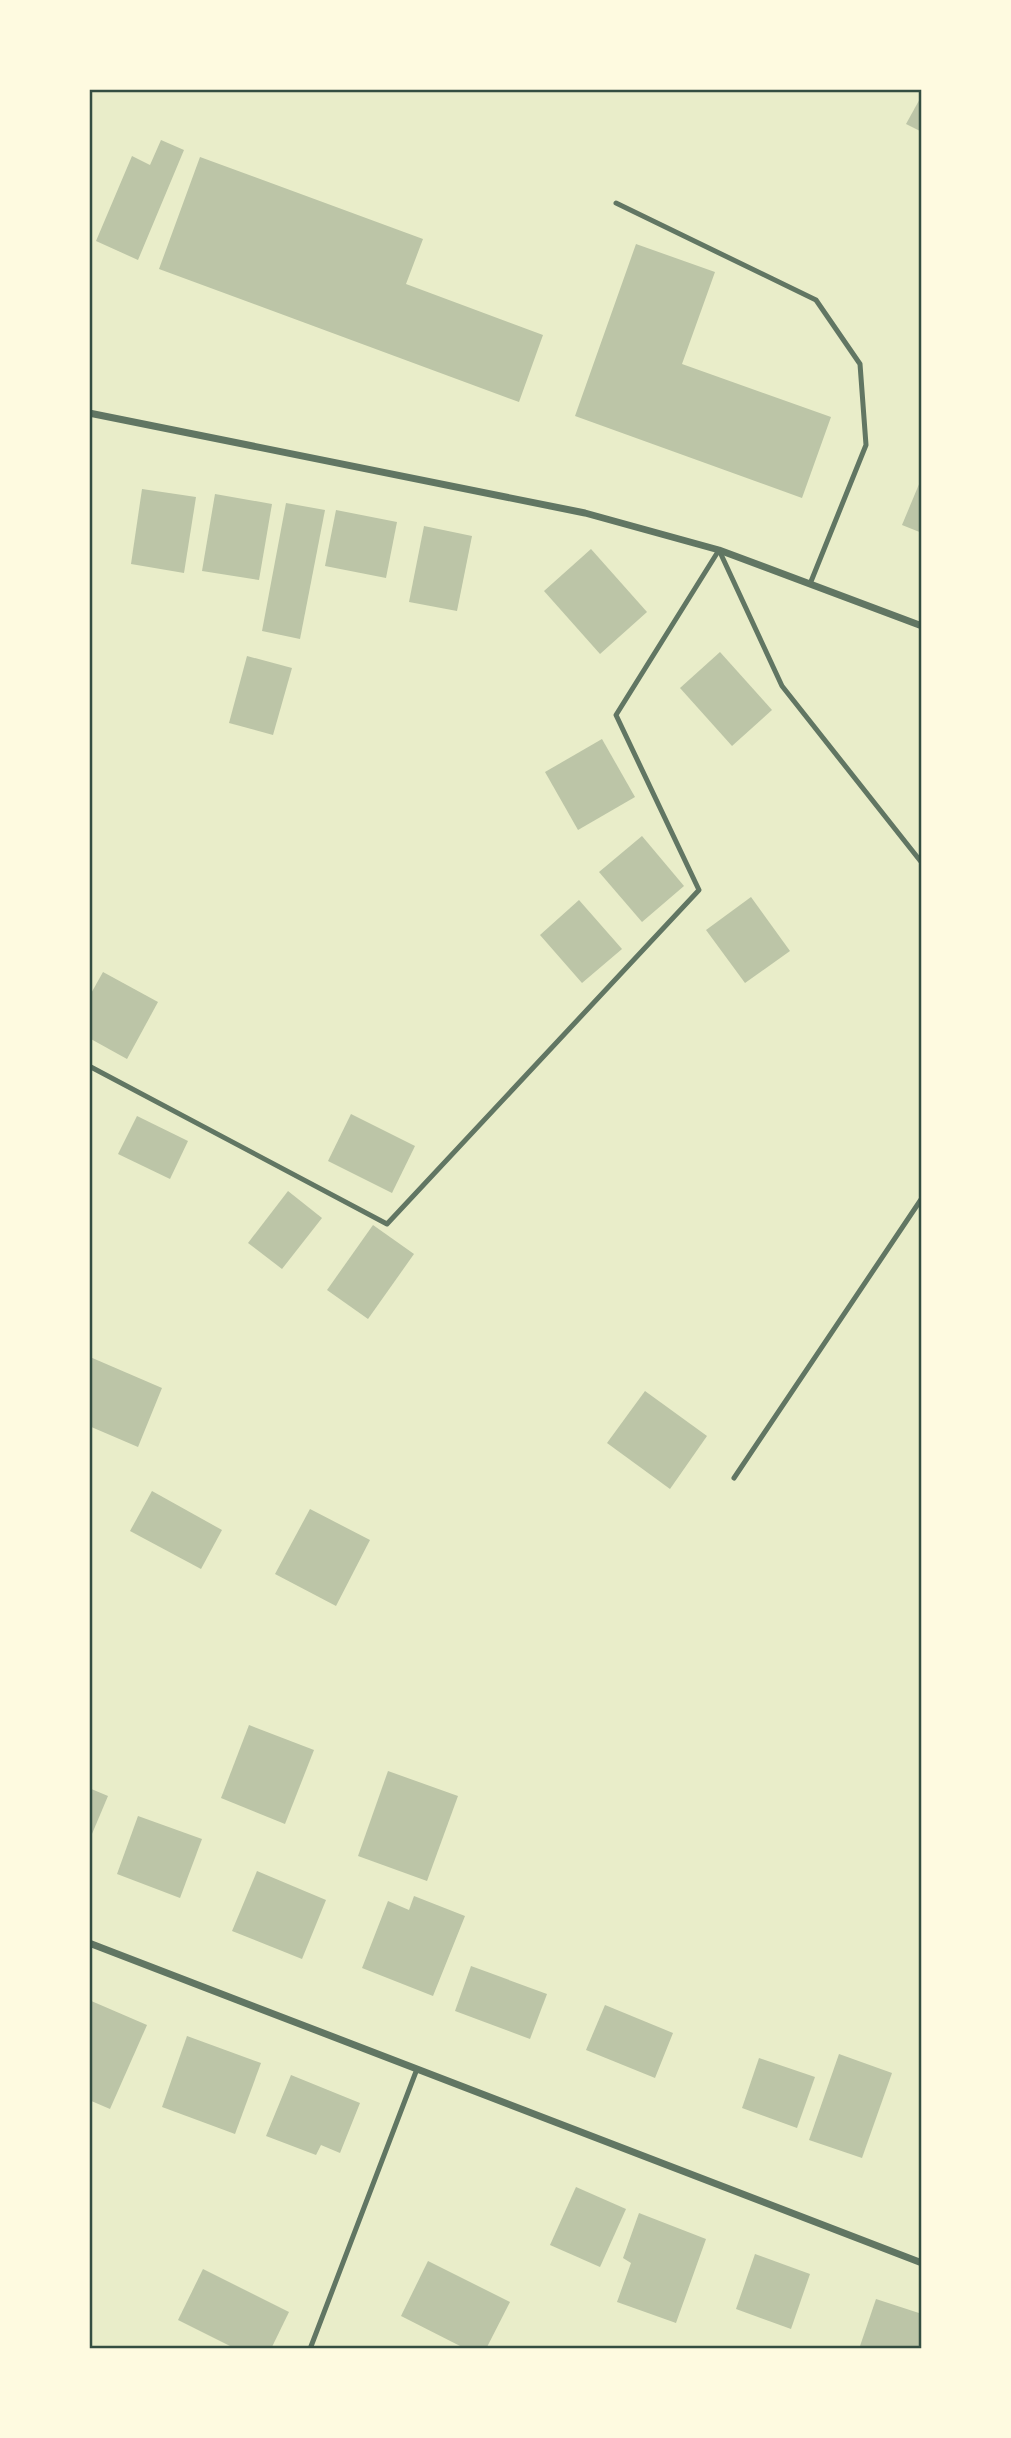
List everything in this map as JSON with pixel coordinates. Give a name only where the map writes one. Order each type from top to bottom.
[{"type":"street","points":[[89,413],[585,513],[719,550],[922,625]]},
{"type":"street","points":[[89,1943],[922,2263]]},
{"type":"lane","points":[[617,203],[816,300],[860,364],[866,445],[810,584]]},
{"type":"lane","points":[[719,550],[782,686],[922,863]]},
{"type":"lane","points":[[89,1066],[387,1224],[699,890],[616,715],[719,550]]},
{"type":"lane","points":[[734,1478],[922,1198]]},
{"type":"lane","points":[[310,2349],[417,2069]]},
{"type":"building","points":[[922,95],[922,132],[906,124]]},
{"type":"building","points":[[161,140],[184,150],[138,260],[96,241],[132,156],[150,165]]},
{"type":"building","points":[[200,157],[423,239],[406,284],[543,335],[519,402],[159,269]]},
{"type":"building","points":[[636,244],[715,272],[682,364],[831,417],[802,498],[575,416]]},
{"type":"building","points":[[922,477],[922,533],[902,525]]},
{"type":"building","points":[[142,489],[196,497],[184,573],[131,564]]},
{"type":"building","points":[[215,494],[272,504],[259,580],[202,571]]},
{"type":"building","points":[[286,503],[325,510],[300,639],[262,631]]},
{"type":"building","points":[[336,510],[397,522],[386,578],[325,566]]},
{"type":"building","points":[[424,526],[472,536],[457,611],[409,602]]},
{"type":"building","points":[[591,549],[647,612],[600,654],[544,591]]},
{"type":"building","points":[[720,652],[772,710],[732,746],[680,688]]},
{"type":"building","points":[[247,656],[292,668],[273,735],[229,723]]},
{"type":"building","points":[[602,739],[635,797],[578,830],[545,772]]},
{"type":"building","points":[[642,836],[684,886],[642,922],[599,872]]},
{"type":"building","points":[[751,897],[790,951],[745,983],[706,930]]},
{"type":"building","points":[[579,900],[622,949],[582,983],[540,935]]},
{"type":"building","points":[[103,972],[158,1002],[127,1059],[89,1038],[89,997]]},
{"type":"building","points":[[351,1114],[415,1146],[392,1193],[328,1161]]},
{"type":"building","points":[[137,1116],[188,1141],[170,1179],[118,1154]]},
{"type":"building","points":[[288,1191],[322,1218],[282,1269],[248,1243]]},
{"type":"building","points":[[373,1225],[414,1254],[368,1319],[327,1290]]},
{"type":"building","points":[[90,1357],[162,1388],[138,1447],[89,1426]]},
{"type":"building","points":[[645,1391],[707,1436],[670,1489],[607,1443]]},
{"type":"building","points":[[152,1491],[222,1530],[201,1569],[130,1531]]},
{"type":"building","points":[[310,1509],[370,1540],[336,1606],[275,1574]]},
{"type":"building","points":[[249,1725],[314,1750],[285,1824],[221,1798]]},
{"type":"building","points":[[388,1771],[458,1796],[427,1881],[358,1856]]},
{"type":"building","points":[[89,1788],[108,1796],[89,1841]]},
{"type":"building","points":[[138,1816],[202,1839],[180,1898],[117,1874]]},
{"type":"building","points":[[257,1871],[326,1900],[302,1959],[232,1931]]},
{"type":"building","points":[[414,1896],[465,1916],[433,1996],[362,1968],[388,1901],[409,1910]]},
{"type":"building","points":[[471,1966],[547,1994],[530,2039],[455,2011]]},
{"type":"building","points":[[89,2000],[147,2025],[110,2109],[89,2100]]},
{"type":"building","points":[[605,2005],[673,2033],[655,2078],[586,2050]]},
{"type":"building","points":[[187,2036],[261,2063],[235,2134],[162,2107]]},
{"type":"building","points":[[839,2054],[892,2073],[862,2158],[809,2140]]},
{"type":"building","points":[[759,2058],[815,2077],[797,2128],[742,2108]]},
{"type":"building","points":[[291,2075],[360,2103],[340,2153],[321,2145],[316,2155],[266,2136]]},
{"type":"building","points":[[576,2187],[626,2209],[600,2267],[550,2245]]},
{"type":"building","points":[[639,2213],[706,2239],[676,2323],[617,2302],[631,2263],[623,2258]]},
{"type":"building","points":[[755,2254],[810,2274],[791,2329],[736,2309]]},
{"type":"building","points":[[428,2261],[510,2302],[486,2349],[466,2349],[401,2316]]},
{"type":"building","points":[[203,2269],[289,2312],[271,2349],[236,2349],[178,2320]]},
{"type":"building","points":[[876,2299],[922,2314],[922,2342],[919,2349],[859,2349]]}]
